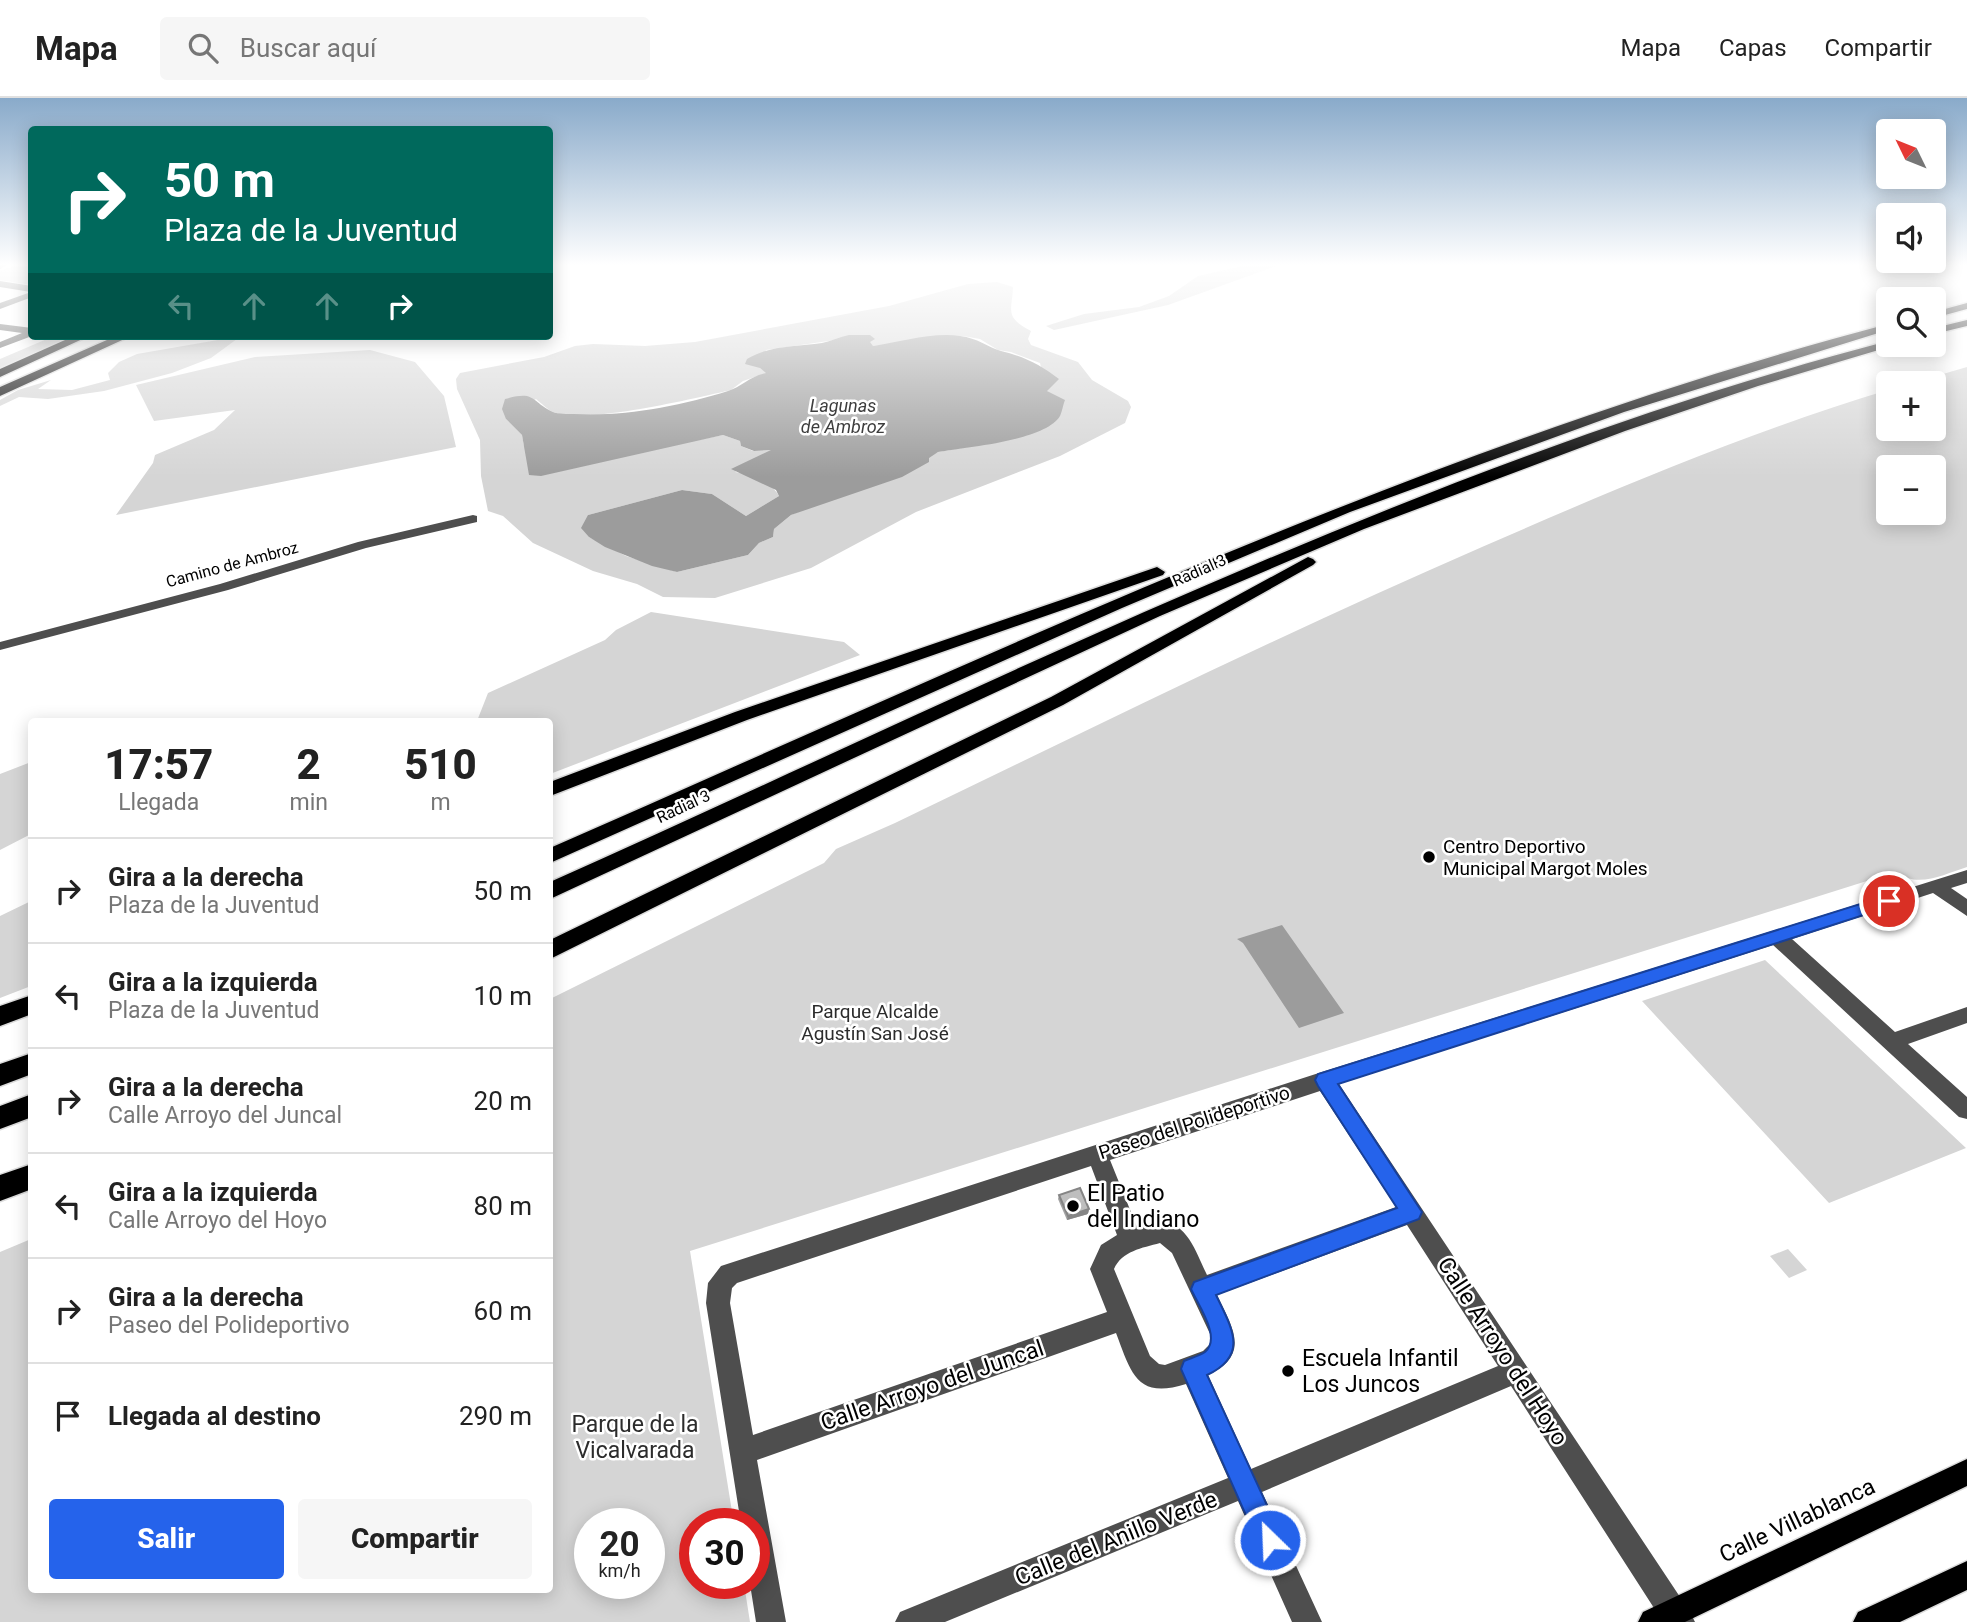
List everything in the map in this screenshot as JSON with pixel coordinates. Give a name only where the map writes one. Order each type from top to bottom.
[{"type":"highway","name":"Radial 3","points":[[553,855],[996,655],[1251,547],[1461,465],[1711,379],[1860,335]]},
{"type":"highway","points":[[0,373],[85,340]]},
{"type":"highway","points":[[0,380],[87,340]]},
{"type":"highway","points":[[0,393],[116,340]]},
{"type":"highway","name":"Radial 3","points":[[553,890],[1274,562],[1484,477],[1746,386],[1876,348]]},
{"type":"highway","points":[[553,788],[741,716],[1150,575],[1448,458],[1647,394],[1711,379]]},
{"type":"highway","points":[[553,949],[1057,701],[1290,570],[1370,532],[1638,423]]},
{"type":"highway","points":[[0,1016],[28,1005]]},
{"type":"highway","points":[[0,1075],[28,1064]]},
{"type":"highway","points":[[0,1118],[28,1107]]},
{"type":"highway","points":[[0,1188],[28,1178]]},
{"type":"main road","name":"Calle Villablanca","points":[[1669,1619],[1967,1472]]},
{"type":"main road","points":[[1868,1622],[1967,1575]]},
{"type":"street","points":[[0,345],[24,335]]},
{"type":"street","name":"Camino de Ambroz","points":[[0,646],[223,587],[362,545],[473,519]]},
{"type":"street","name":"Paseo del Polideportivo","points":[[743,1452],[718,1303],[720,1283],[729,1274],[1325,1080],[1967,876]]},
{"type":"street","points":[[1936,886],[1967,909]]},
{"type":"street","points":[[1776,936],[1967,1110]]},
{"type":"street","points":[[1892,1041],[1967,1015]]},
{"type":"street","name":"Calle Arroyo del Hoyo","points":[[1325,1080],[1516,1371],[1669,1619]]},
{"type":"street","points":[[1097,1154],[1131,1240]]},
{"type":"street","points":[[1202,1289],[1412,1212]]},
{"type":"street","points":[[1160,1232],[1180,1245],[1202,1289],[1223,1335],[1222,1350],[1212,1360],[1192,1369],[1165,1378],[1152,1375],[1141,1365],[1121,1319],[1102,1269],[1104,1258],[1110,1251],[1131,1240],[1160,1232]]},
{"type":"street","name":"Calle Arroyo del Juncal","points":[[743,1452],[1121,1319]]},
{"type":"street","points":[[1192,1369],[1307,1622]]},
{"type":"street","name":"Calle del Anillo Verde","points":[[910,1622],[1516,1371]]},
{"type":"street","points":[[743,1452],[771,1622]]},
{"type":"green space","points":[[732,335],[869,335],[766,350],[760,368],[767,373],[743,381],[731,390],[667,404],[589,415],[568,415],[551,411],[536,399],[506,419],[522,435],[524,446],[653,449],[723,435],[740,441],[741,446],[753,451],[773,450],[735,472],[766,484],[779,496],[746,516],[712,494],[682,490],[588,515],[589,537],[626,556],[677,572],[748,555],[759,543],[773,537],[774,529],[791,515],[938,452],[1003,441],[1046,427],[1059,417],[1061,409],[1047,391],[1040,363],[998,350],[980,339],[963,336],[873,346],[870,345],[870,335],[1029,335],[1031,345],[1078,362],[1092,380],[1128,401],[1131,407],[1125,423],[1060,456],[916,512],[811,568],[715,598],[663,597],[637,584],[593,571],[533,543],[503,516],[488,511],[481,476],[480,440],[457,389],[456,379],[460,373],[544,357],[575,346],[645,346],[695,342]]},
{"type":"green space","points":[[45,340],[68,340],[0,369],[0,359]]},
{"type":"green space","points":[[218,340],[236,340],[211,358],[172,373],[104,391],[48,399],[19,397],[0,406],[0,400],[18,390],[51,380],[38,389],[72,390],[110,380],[108,373],[119,362],[137,354]]},
{"type":"green space","points":[[370,350],[415,362],[444,396],[456,447],[116,515],[153,463],[155,455],[214,430],[235,410],[154,421],[136,385],[255,357]]},
{"type":"green space","points":[[1967,367],[1967,867],[1922,880],[1904,877],[1896,872],[1889,874],[690,1251],[731,1508],[679,1508],[679,1599],[746,1599],[750,1622],[0,1622],[0,1252],[28,1240],[28,1593],[553,1593],[553,998],[824,863],[836,849],[1334,613],[1632,483],[1836,406],[1876,394],[1876,441],[1946,441],[1946,373]]},
{"type":"green space","points":[[651,612],[844,642],[860,655],[553,773],[553,718],[478,718],[488,693],[605,640],[616,630]]},
{"type":"green space","points":[[28,763],[28,836],[0,850],[0,774]]},
{"type":"green space","points":[[28,902],[28,987],[0,998],[0,916]]},
{"type":"green space","points":[[1765,960],[1966,1148],[1829,1203],[1642,1001]]},
{"type":"green space","points":[[1788,1249],[1807,1270],[1789,1278],[1770,1256]]},
{"type":"water","name":"Lagunas de Ambroz","points":[[849,335],[870,335],[875,339],[870,342],[873,346],[938,335],[960,336],[1045,369],[1059,379],[1047,391],[1065,400],[1060,416],[1052,425],[1039,431],[985,445],[938,452],[929,458],[929,462],[902,477],[791,515],[774,529],[773,537],[759,543],[748,555],[677,572],[652,566],[605,547],[589,537],[581,528],[588,515],[682,490],[712,494],[746,516],[779,496],[776,490],[731,469],[771,450],[754,451],[741,446],[740,441],[723,435],[541,476],[529,475],[522,435],[506,419],[502,409],[505,399],[522,396],[528,396],[553,412],[563,414],[612,414],[672,406],[728,391],[766,373],[760,368],[745,364],[747,359],[756,354],[822,343]]},
{"type":"water","points":[[1282,925],[1344,1013],[1299,1028],[1243,943],[1237,939]]},
{"type":"building","name":"El Patio del Indiano","points":[[1080,1188],[1089,1209],[1068,1216],[1059,1195]]},
{"type":"place","name":"Centro Deportivo Municipal Margot Moles","points":[[1429,857]]},
{"type":"place","name":"El Patio del Indiano","points":[[1073,1206]]},
{"type":"place","name":"Escuela Infantil Los Juncos","points":[[1288,1371]]},
{"type":"route","points":[[1270,1540],[1192,1369],[1212,1360],[1222,1350],[1223,1335],[1202,1289],[1412,1212],[1325,1080],[1889,901]]},
{"type":"park label","name":"Parque Alcalde Agustín San José","points":[[875,1022]]},
{"type":"park label","name":"Parque de la Vicalvarada","points":[[635,1437]]}]
